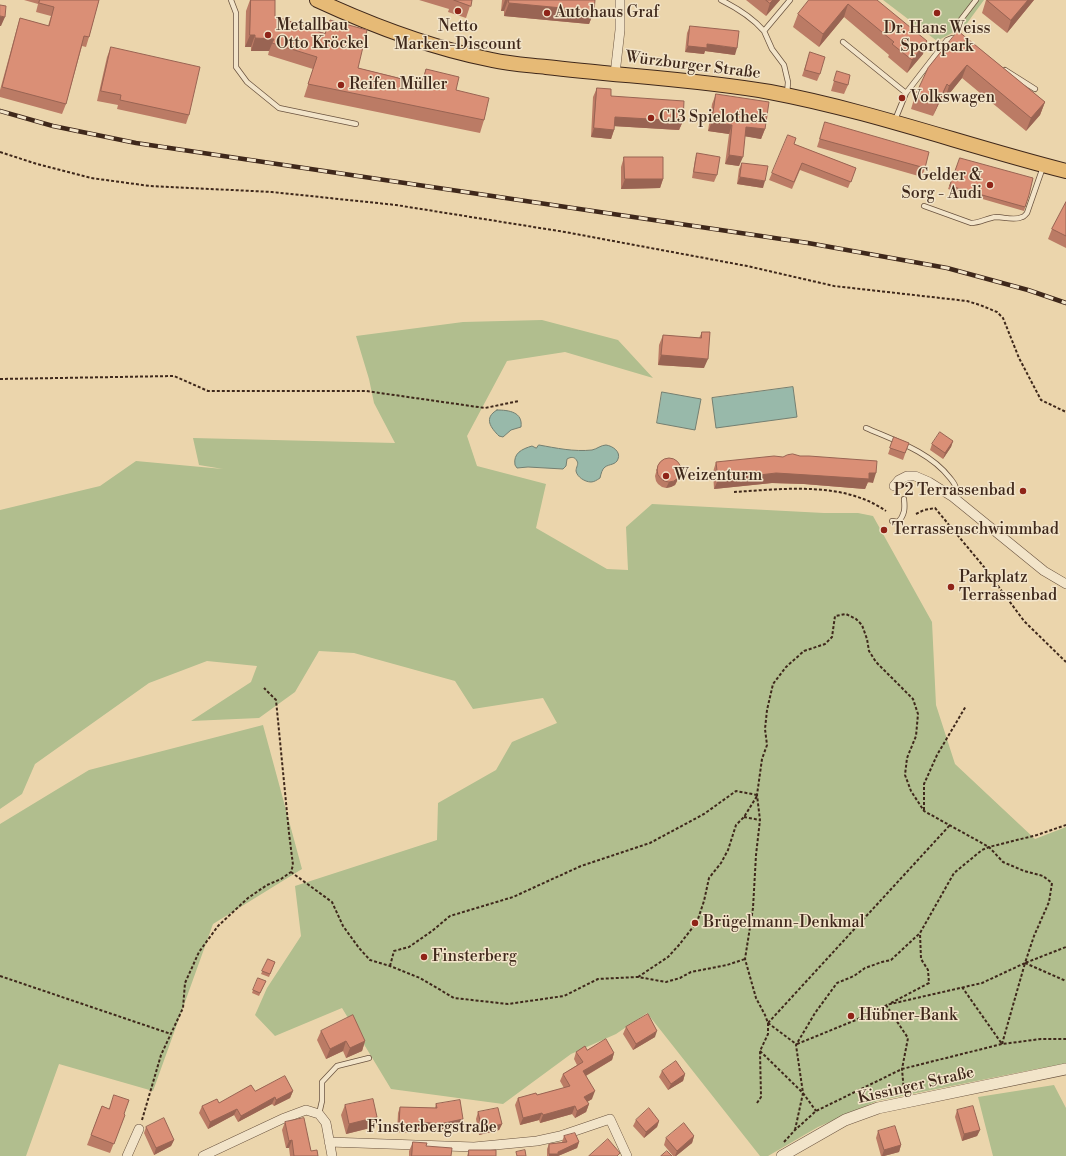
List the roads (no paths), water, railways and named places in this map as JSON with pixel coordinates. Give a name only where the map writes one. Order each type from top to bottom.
[{"type":"main road","name":"Würzburger Straße","points":[[317,0],[340,11],[403,36],[462,54],[494,61],[742,88],[787,96],[894,122],[1066,172]]},
{"type":"street","points":[[615,74],[620,30],[620,0]]},
{"type":"street","points":[[894,486],[899,480],[907,476],[915,476],[929,482],[953,497],[1044,571],[1066,584]]},
{"type":"street","name":"Kissinger Straße","points":[[782,1156],[845,1120],[878,1108],[1066,1069]]},
{"type":"street","points":[[206,1156],[282,1118],[306,1110],[319,1114],[326,1123],[332,1156]]},
{"type":"street","name":"Finsterbergstraße","points":[[329,1142],[474,1147],[537,1141],[560,1136],[610,1119],[627,1156]]},
{"type":"street","points":[[127,1156],[139,1129]]},
{"type":"lane","points":[[232,0],[236,13],[236,67],[247,82],[279,108],[356,124]]},
{"type":"lane","points":[[721,0],[733,6],[756,22],[764,31],[769,45],[786,71],[788,82],[787,96]]},
{"type":"lane","points":[[764,31],[790,0]]},
{"type":"lane","points":[[956,26],[976,0]]},
{"type":"lane","points":[[894,122],[906,93],[947,40],[952,38],[962,43]]},
{"type":"lane","points":[[843,42],[906,93]]},
{"type":"lane","points":[[1002,68],[1035,89]]},
{"type":"lane","points":[[924,206],[971,223],[978,223],[998,217],[1022,218],[1027,213],[1043,165]]},
{"type":"lane","points":[[866,428],[913,448],[940,467],[945,471],[956,486],[953,497]]},
{"type":"lane","points":[[892,521],[898,522],[904,514],[904,499]]},
{"type":"lane","points":[[319,1114],[322,1101],[322,1082],[337,1066],[369,1058]]},
{"type":"railway","points":[[0,111],[53,126],[136,143],[808,243],[947,268],[1028,290],[1066,303]]},
{"type":"place","name":"Netto Marken-Discount","points":[[458,11]]},
{"type":"place","name":"Autohaus Graf","points":[[547,13]]},
{"type":"place","name":"Dr. Hans Weiss Sportpark","points":[[937,13]]},
{"type":"place","name":"Metallbau Otto Kröckel","points":[[268,35]]},
{"type":"place","name":"Reifen Müller","points":[[341,85]]},
{"type":"place","name":"Volkswagen","points":[[902,98]]},
{"type":"place","name":"C13 Spielothek","points":[[651,118]]},
{"type":"place","name":"Gelder & Sorg - Audi","points":[[990,185]]},
{"type":"place","name":"Weizenturm","points":[[666,476]]},
{"type":"place","name":"P2 Terrassenbad","points":[[1023,491]]},
{"type":"place","name":"Terrassenschwimmbad","points":[[884,530]]},
{"type":"place","name":"Parkplatz Terrassenbad","points":[[951,587]]},
{"type":"place","name":"Brügelmann-Denkmal","points":[[695,923]]},
{"type":"place","name":"Finsterberg","points":[[424,957]]},
{"type":"place","name":"Hübner-Bank","points":[[851,1016]]}]
